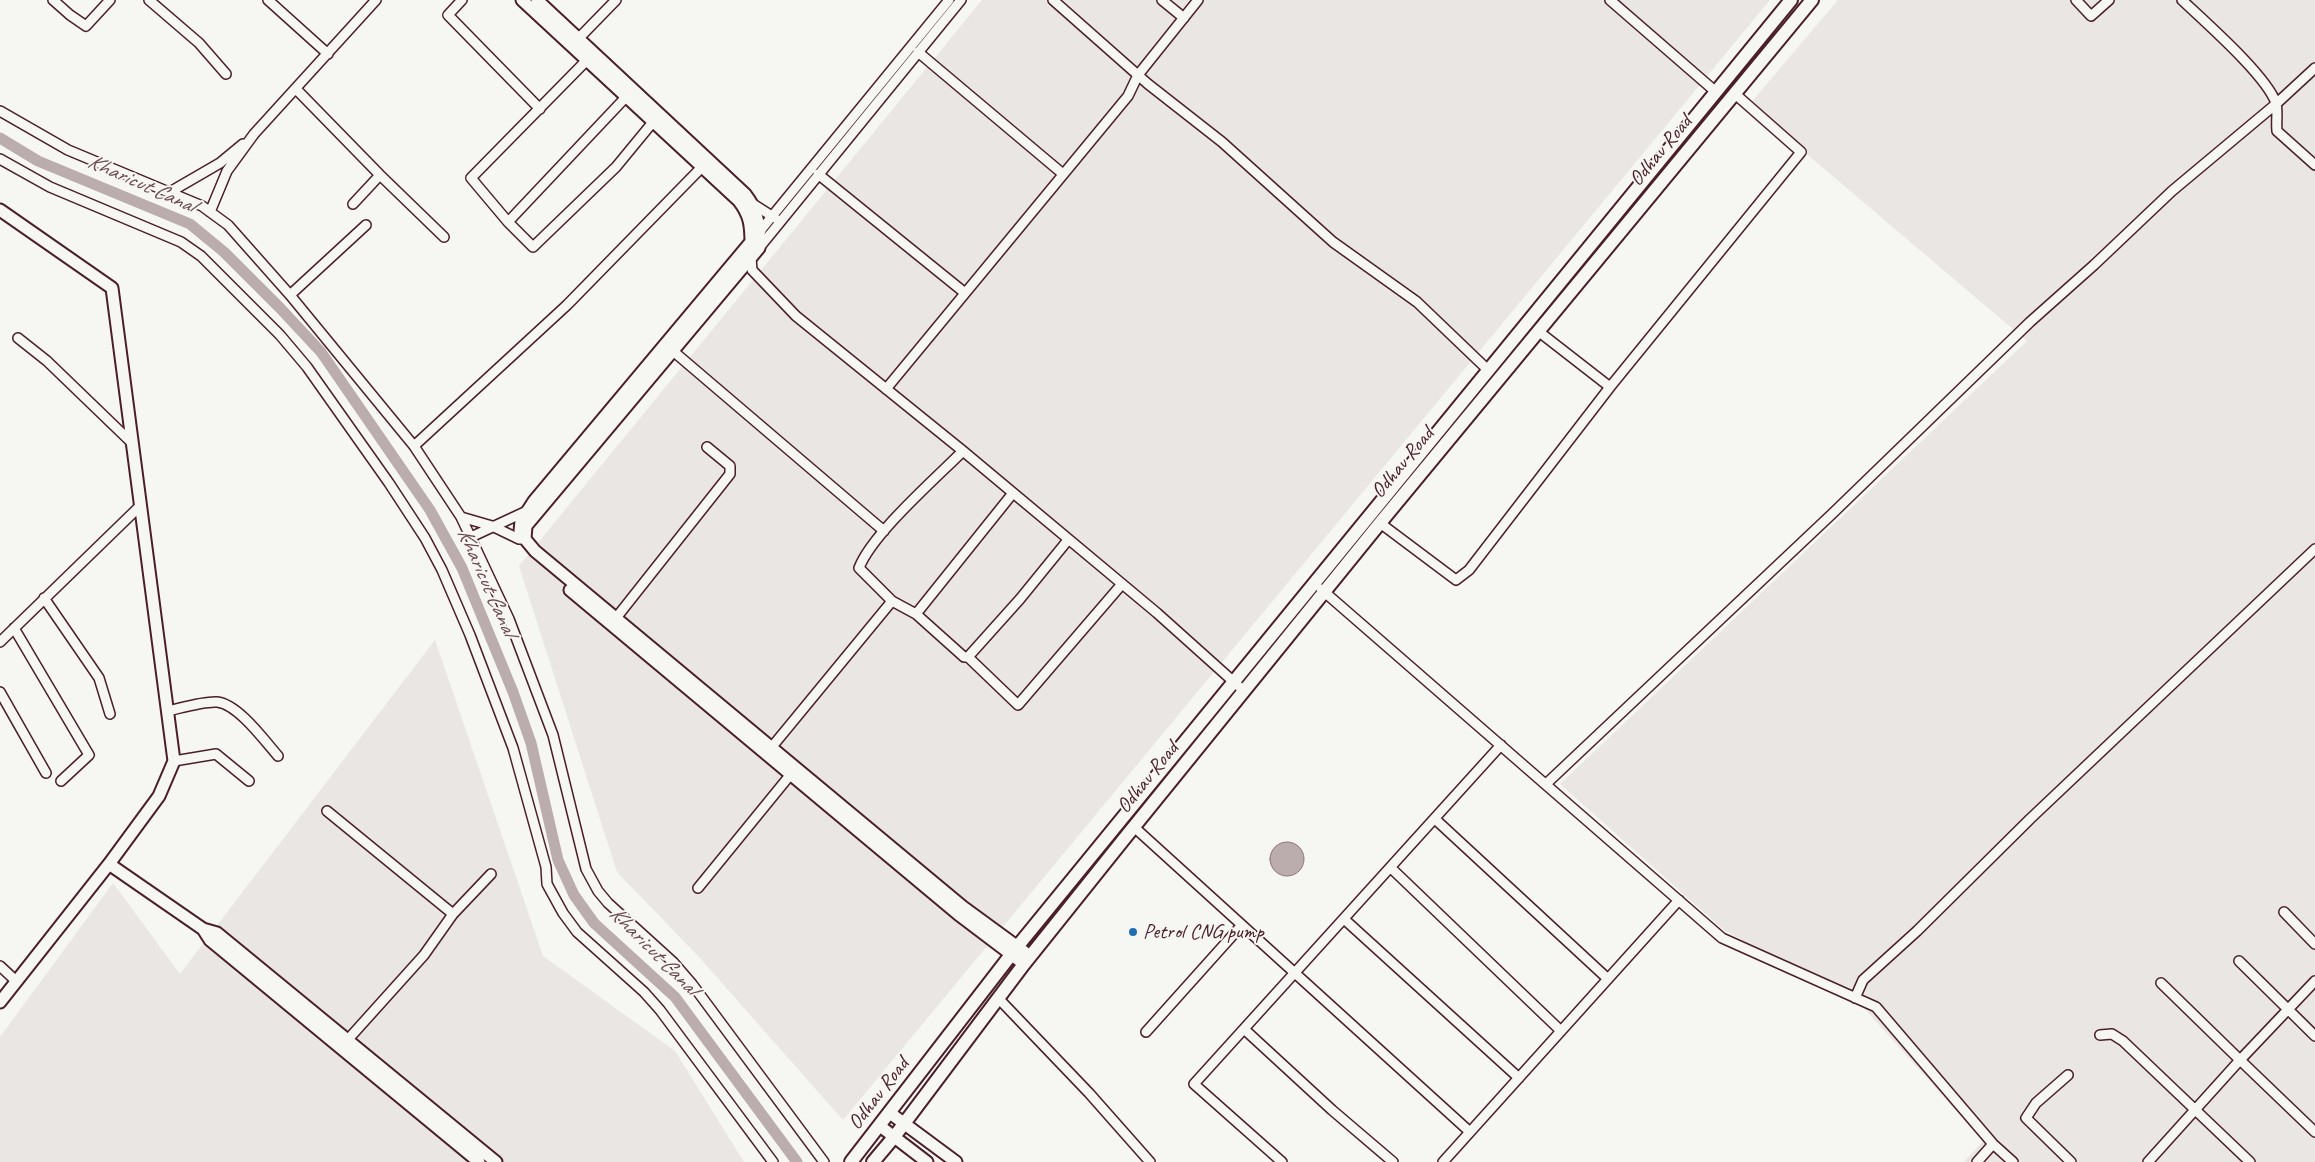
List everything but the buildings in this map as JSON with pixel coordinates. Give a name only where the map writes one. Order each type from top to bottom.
[{"type":"main road","name":"Odhav Road","points":[[851,1162],[1015,951],[1313,583],[1791,0]]},
{"type":"main road","name":"Odhav Road","points":[[873,1162],[894,1137],[1027,960],[1134,827],[1380,523],[1812,0]]},
{"type":"street","points":[[53,0],[86,26],[110,0]]},
{"type":"street","points":[[149,0],[199,43],[226,74]]},
{"type":"street","points":[[268,0],[328,54]]},
{"type":"street","points":[[170,192],[220,163],[254,134],[376,0]]},
{"type":"street","points":[[462,0],[448,15],[540,108]]},
{"type":"street","points":[[522,0],[702,167],[750,208],[772,216],[779,221]]},
{"type":"street","points":[[537,0],[750,208],[760,231]]},
{"type":"street","points":[[578,39],[616,0]]},
{"type":"street","points":[[955,8],[948,0],[760,231],[751,258],[752,270],[796,316],[963,451],[1122,584],[1244,691]]},
{"type":"street","points":[[962,0],[779,221],[755,245],[532,512],[522,539],[532,556],[611,626],[958,914],[1015,951]]},
{"type":"street","points":[[1053,0],[1138,75],[1222,142],[1333,242],[1416,302],[1488,370]]},
{"type":"street","points":[[1162,0],[1184,18]]},
{"type":"street","points":[[886,388],[1128,96],[1138,75],[1198,0]]},
{"type":"street","points":[[1610,0],[1716,92]]},
{"type":"street","points":[[2076,0],[2091,16],[2109,0]]},
{"type":"street","points":[[2182,0],[2231,48],[2267,87],[2276,104],[2277,130],[2315,164]]},
{"type":"street","points":[[918,52],[1063,174]]},
{"type":"street","points":[[587,60],[471,178],[508,222],[533,247],[616,167],[653,122]]},
{"type":"street","points":[[1546,784],[1833,513],[2030,322],[2094,265],[2172,191],[2276,104],[2315,68]]},
{"type":"street","points":[[296,89],[444,237]]},
{"type":"street","points":[[1380,523],[1456,580],[1469,570],[1610,387],[1801,152],[1734,93]]},
{"type":"street","points":[[508,222],[626,97]]},
{"type":"street","points":[[0,111],[68,150],[202,206],[228,225],[290,295],[414,446],[461,517],[509,619],[553,735],[586,869],[598,891],[608,903],[673,962],[692,984],[824,1162]]},
{"type":"street","points":[[210,212],[227,171],[254,134]]},
{"type":"street","points":[[0,159],[50,187],[181,242],[208,263],[280,335],[307,367],[389,483],[425,538],[442,570],[470,635],[514,748],[546,867],[547,884],[563,913],[577,932],[644,992],[660,1010],[773,1162]]},
{"type":"street","points":[[414,446],[567,306],[702,167]]},
{"type":"street","points":[[818,174],[965,293]]},
{"type":"street","points":[[354,204],[380,175]]},
{"type":"street","points":[[750,208],[756,264],[765,284]]},
{"type":"street","points":[[0,210],[112,288],[174,761],[159,796],[109,864],[0,1002]]},
{"type":"street","points":[[290,295],[366,225]]},
{"type":"street","points":[[471,536],[492,526],[532,512],[673,351],[751,258]]},
{"type":"street","points":[[1538,331],[1610,387]]},
{"type":"street","points":[[18,338],[47,361],[131,442]]},
{"type":"street","points":[[673,351],[884,531]]},
{"type":"street","points":[[616,618],[730,474],[730,466],[707,447]]},
{"type":"street","points":[[963,451],[884,531],[864,556],[859,568],[892,601],[916,614],[964,657],[968,658],[1018,705],[1122,584]]},
{"type":"street","points":[[916,614],[1013,493]]},
{"type":"street","points":[[0,642],[140,507]]},
{"type":"street","points":[[461,517],[492,526],[522,539],[1027,960]]},
{"type":"street","points":[[968,658],[1020,599],[1068,540]]},
{"type":"street","points":[[1855,998],[1863,980],[1917,931],[2030,819],[2315,549]]},
{"type":"street","points":[[1313,583],[1722,938],[1876,1007],[1993,1144],[2013,1162]]},
{"type":"street","points":[[44,598],[99,678],[110,714]]},
{"type":"street","points":[[771,748],[892,601]]},
{"type":"street","points":[[14,628],[89,755],[61,781]]},
{"type":"street","points":[[0,692],[46,773]]},
{"type":"street","points":[[167,711],[216,702],[228,705],[241,715],[278,756]]},
{"type":"street","points":[[1282,1162],[1194,1084],[1501,745]]},
{"type":"street","points":[[174,761],[216,754],[249,782]]},
{"type":"street","points":[[698,888],[791,774]]},
{"type":"street","points":[[327,811],[453,914]]},
{"type":"street","points":[[1435,819],[1608,978]]},
{"type":"street","points":[[1134,827],[1470,1132]]},
{"type":"street","points":[[109,864],[203,929],[210,940],[496,1162]]},
{"type":"street","points":[[1391,868],[1561,1031]]},
{"type":"street","points":[[344,1043],[424,955],[453,914],[492,874]]},
{"type":"street","points":[[1443,1162],[1679,900]]},
{"type":"street","points":[[2284,912],[2315,944]]},
{"type":"street","points":[[1344,920],[1519,1078]]},
{"type":"street","points":[[1146,1032],[1241,926]]},
{"type":"street","points":[[2238,961],[2315,1036]]},
{"type":"street","points":[[0,966],[16,981]]},
{"type":"street","points":[[2148,1162],[2240,1060],[2315,981]]},
{"type":"street","points":[[2161,984],[2315,1132]]},
{"type":"street","points":[[999,999],[1089,1093],[1150,1162]]},
{"type":"street","points":[[1244,1029],[1332,1110],[1393,1162]]},
{"type":"street","points":[[2100,1035],[2112,1034],[2122,1040],[2250,1162]]},
{"type":"street","points":[[344,1043],[479,1162]]},
{"type":"street","points":[[2068,1075],[2036,1103],[2026,1118],[2071,1162]]},
{"type":"street","points":[[890,1113],[905,1122],[956,1162]]},
{"type":"street","points":[[880,1126],[927,1162]]},
{"type":"street","points":[[1977,1162],[1993,1144]]},
{"type":"shaded area","points":[[982,0],[1770,0],[843,1120],[699,957],[617,872],[519,566]]},
{"type":"shaded area","points":[[1838,0],[2315,0],[2315,1162],[1964,1162],[1983,1141],[1864,1008],[1724,930],[1560,784],[2027,341],[1749,105]]},
{"type":"shaded area","points":[[435,640],[543,956],[675,1051],[744,1162],[0,1162],[0,1037],[113,883],[180,974]]},
{"type":"shaded area","points":[[1287,842],[1299,847],[1304,859],[1299,871],[1287,876],[1275,871],[1270,859],[1275,847]]},
{"type":"waterway","name":"Kharicut Canal","points":[[0,138],[38,161],[190,224],[224,252],[321,352],[430,510],[462,568],[513,692],[531,743],[558,860],[574,895],[594,923],[675,997],[797,1162]]},
{"type":"place","name":"Petrol CNG pump","points":[[1133,932]]}]
